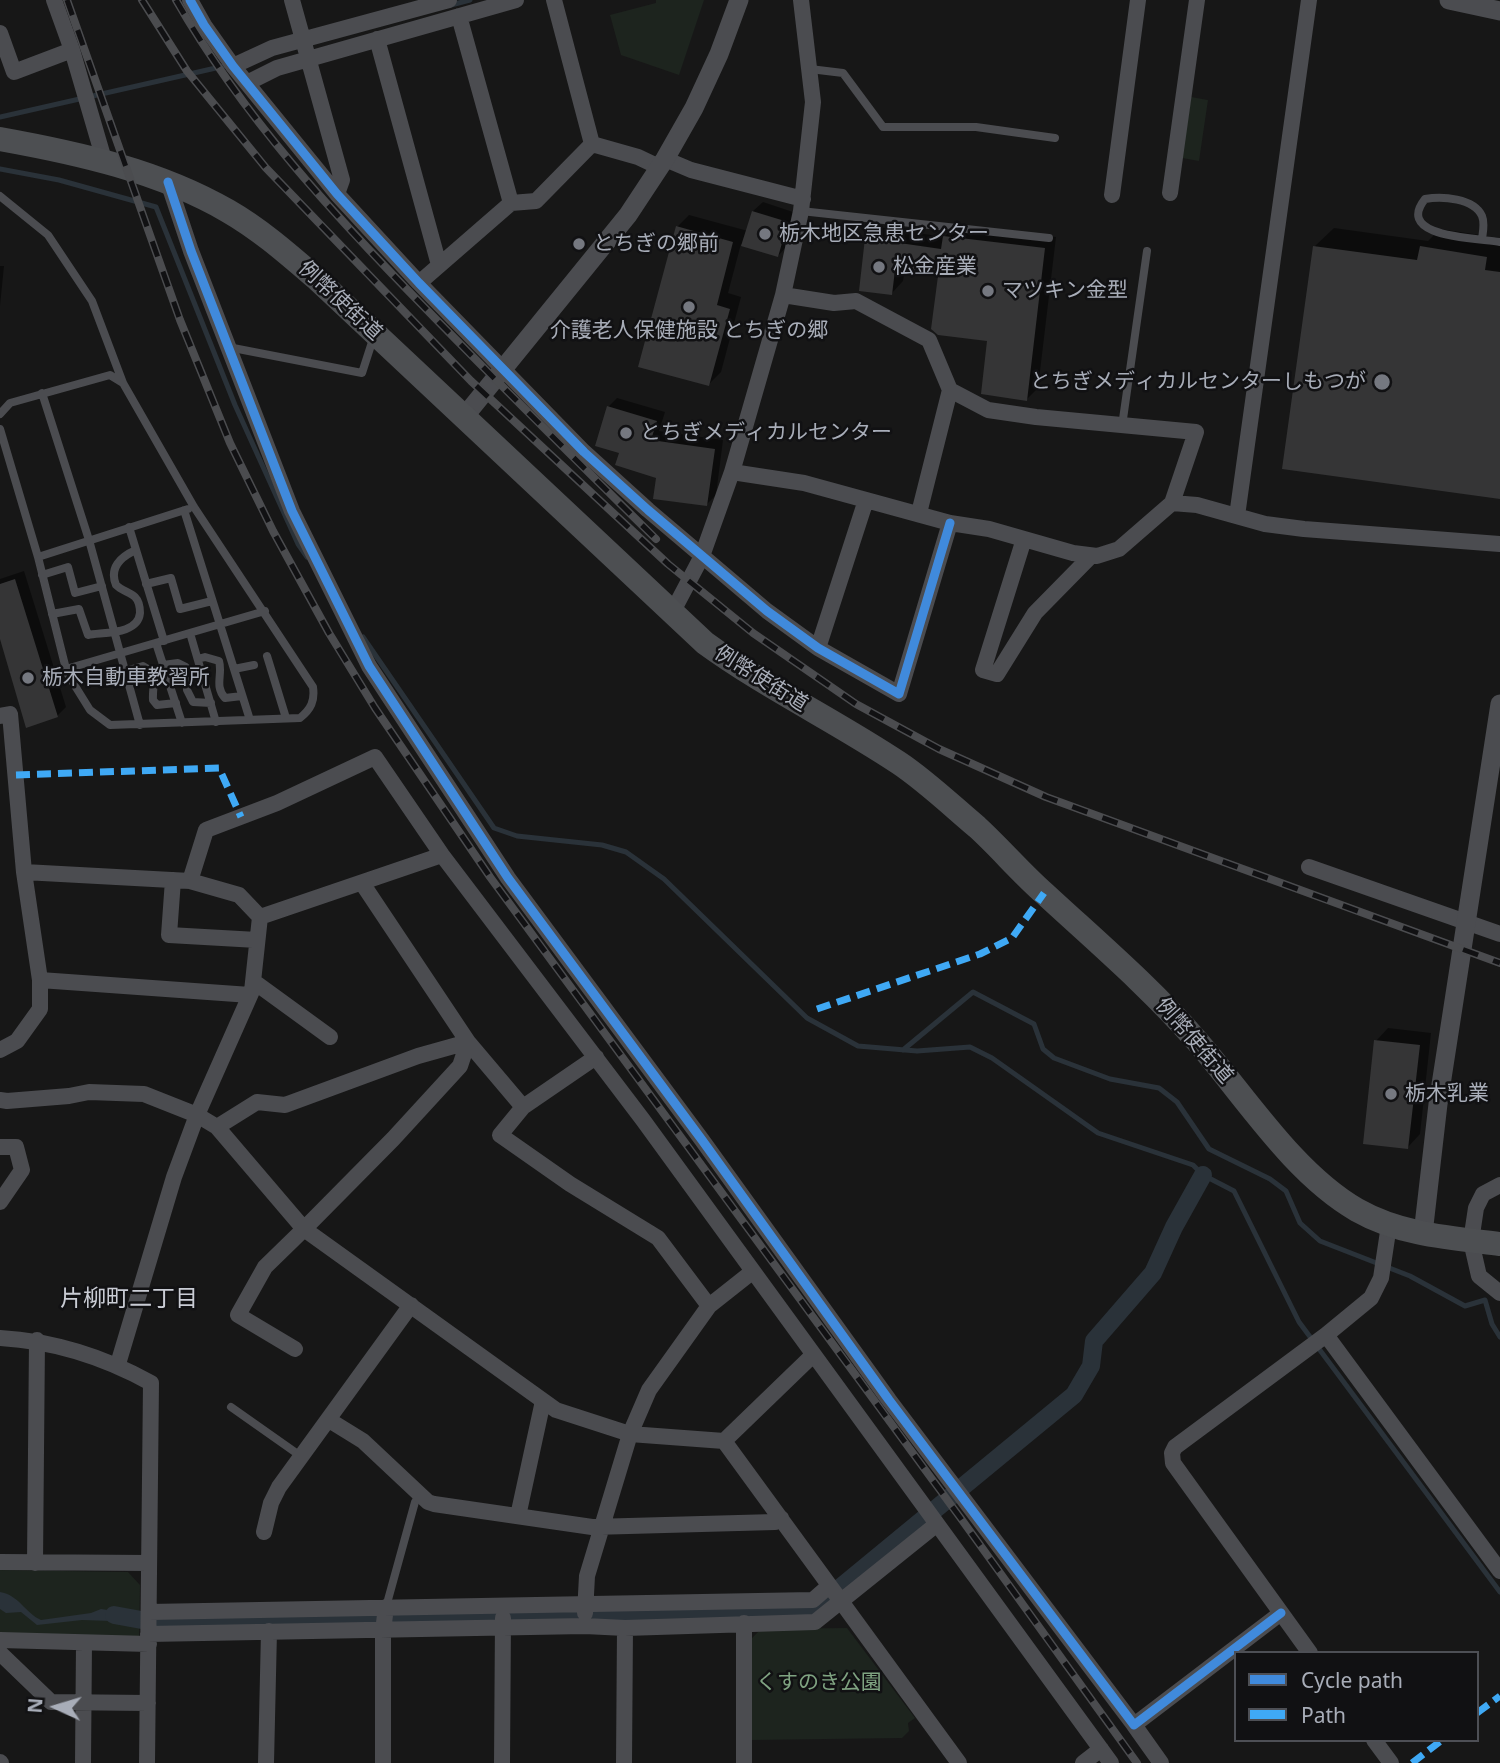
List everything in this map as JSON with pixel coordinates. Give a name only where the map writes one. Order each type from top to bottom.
[{"type":"main road","name":"例幣使街道","points":[[0,139],[105,163],[168,182],[228,211],[264,234],[317,279],[705,643],[744,671],[902,765],[978,829],[1139,979],[1197,1041],[1292,1155],[1345,1202],[1370,1217],[1423,1234],[1500,1244]]},
{"type":"street","points":[[54,0],[72,50],[105,163]]},
{"type":"street","points":[[190,0],[204,25],[233,65],[337,194],[419,283],[584,452],[767,611],[818,648],[899,694],[950,523]]},
{"type":"street","points":[[292,0],[342,180],[337,194]]},
{"type":"street","points":[[233,65],[272,48],[415,5],[449,0]]},
{"type":"street","points":[[247,83],[277,68],[516,0]]},
{"type":"street","points":[[554,0],[592,144]]},
{"type":"street","points":[[464,417],[628,215],[694,108],[719,54],[738,0]]},
{"type":"street","points":[[672,613],[702,556],[732,472],[783,295],[802,205],[813,102],[801,0]]},
{"type":"street","points":[[1112,195],[1138,0]]},
{"type":"street","points":[[1170,193],[1198,0]]},
{"type":"street","points":[[1237,516],[1309,0]]},
{"type":"street","points":[[1449,0],[1500,11]]},
{"type":"street","points":[[415,5],[421,27]]},
{"type":"street","points":[[459,16],[511,203]]},
{"type":"street","points":[[0,33],[13,72],[72,50]]},
{"type":"street","points":[[377,39],[439,265]]},
{"type":"street","points":[[592,144],[691,170],[802,205]]},
{"type":"street","points":[[419,283],[511,203],[536,201],[592,144]]},
{"type":"street","points":[[168,182],[292,511],[369,666],[493,855],[888,1400],[1161,1763]]},
{"type":"street","points":[[783,295],[834,303],[856,301],[929,340],[950,390],[919,513]]},
{"type":"street","points":[[732,472],[804,483],[950,523],[989,529],[1073,553],[1097,556],[1119,549],[1172,503],[1196,432],[988,410],[950,390]]},
{"type":"street","points":[[818,648],[866,500]]},
{"type":"street","points":[[1172,503],[1197,505],[1265,524],[1304,529],[1500,544]]},
{"type":"street","points":[[1024,539],[983,670],[997,674],[1035,613],[1091,555]]},
{"type":"street","points":[[1423,1234],[1438,1104],[1500,704]]},
{"type":"street","points":[[0,716],[10,714],[24,872],[40,980],[40,1009],[17,1041],[0,1049]]},
{"type":"street","points":[[257,940],[169,935],[182,881],[206,830],[277,803],[375,757],[442,855],[596,1057],[1111,1763]]},
{"type":"street","points":[[260,917],[442,855]]},
{"type":"street","points":[[1309,867],[1500,934]]},
{"type":"street","points":[[24,872],[182,881],[239,895],[260,917]]},
{"type":"street","points":[[362,883],[468,1042],[523,1107]]},
{"type":"street","points":[[118,1364],[174,1178],[197,1115],[251,988],[260,917]]},
{"type":"street","points":[[40,980],[251,988],[330,1037]]},
{"type":"street","points":[[217,1127],[257,1102],[285,1105],[418,1056],[468,1042]]},
{"type":"street","points":[[295,1349],[238,1315],[265,1267],[393,1139],[460,1066],[468,1042]]},
{"type":"street","points":[[596,1057],[523,1107],[499,1135],[570,1184],[658,1238],[709,1306]]},
{"type":"street","points":[[0,1100],[69,1096],[89,1091],[144,1094],[197,1115],[217,1127],[303,1230],[556,1410],[630,1434],[724,1441],[813,1355]]},
{"type":"street","points":[[0,1147],[16,1147],[22,1170],[0,1202]]},
{"type":"street","points":[[1500,1185],[1483,1194],[1476,1208],[1471,1241],[1479,1276],[1500,1293]]},
{"type":"street","points":[[1309,1651],[1174,1463],[1171,1452],[1371,1298],[1378,1288],[1389,1224]]},
{"type":"street","points":[[585,1626],[587,1576],[630,1434],[649,1390],[709,1306],[752,1272]]},
{"type":"street","points":[[264,1532],[271,1503],[279,1487],[411,1305]]},
{"type":"street","points":[[1326,1335],[1500,1571]]},
{"type":"street","points":[[0,1338],[37,1340],[118,1364],[151,1382],[147,1763]]},
{"type":"street","points":[[35,1563],[37,1340]]},
{"type":"street","points":[[518,1516],[543,1401]]},
{"type":"street","points":[[330,1420],[363,1441],[434,1504],[602,1527],[775,1522],[781,1518]]},
{"type":"street","points":[[724,1441],[959,1763]]},
{"type":"street","points":[[0,1640],[84,1643],[269,1631],[585,1626],[625,1628],[815,1622],[937,1524]]},
{"type":"street","points":[[0,1562],[149,1563]]},
{"type":"street","points":[[149,1612],[813,1600],[829,1586]]},
{"type":"street","points":[[502,1605],[502,1763]]},
{"type":"street","points":[[383,1763],[383,1631],[386,1607]]},
{"type":"street","points":[[1134,1725],[1281,1613]]},
{"type":"street","points":[[744,1623],[744,1763]]},
{"type":"street","points":[[624,1763],[625,1628]]},
{"type":"street","points":[[266,1763],[269,1631]]},
{"type":"street","points":[[83,1763],[84,1643]]},
{"type":"street","points":[[0,1653],[51,1702],[148,1703]]},
{"type":"street","points":[[1375,1742],[1391,1763]]},
{"type":"street","points":[[1083,1763],[1101,1749]]},
{"type":"lane","points":[[810,69],[843,73],[883,127],[976,127],[1055,138]]},
{"type":"lane","points":[[0,196],[48,235],[92,301],[123,383],[194,508],[265,611],[313,687],[315,699],[307,712],[299,718],[110,725],[90,710],[66,669],[38,557],[0,429]]},
{"type":"lane","points":[[1482,239],[1484,223],[1481,213],[1470,204],[1436,197],[1425,199],[1419,206],[1417,216],[1420,224],[1430,231],[1500,242]]},
{"type":"lane","points":[[802,205],[1049,238]]},
{"type":"lane","points":[[1122,426],[1147,251]]},
{"type":"lane","points":[[228,347],[362,373],[375,334]]},
{"type":"lane","points":[[0,414],[10,403],[110,375],[123,383]]},
{"type":"lane","points":[[42,393],[89,540],[140,725]]},
{"type":"lane","points":[[38,557],[194,508]]},
{"type":"lane","points":[[184,510],[250,720]]},
{"type":"lane","points":[[129,527],[146,584],[163,665],[182,723]]},
{"type":"lane","points":[[52,614],[79,608],[88,635],[114,632],[134,625],[139,617],[138,601],[116,586],[113,574],[121,558],[136,551]]},
{"type":"lane","points":[[42,575],[68,567],[75,593],[102,586]]},
{"type":"lane","points":[[146,584],[171,578],[180,609],[212,601]]},
{"type":"lane","points":[[66,669],[265,611]]},
{"type":"lane","points":[[190,633],[216,722]]},
{"type":"lane","points":[[267,656],[286,718]]},
{"type":"lane","points":[[198,659],[205,657],[219,661],[221,668],[218,687],[225,698],[242,696]]},
{"type":"lane","points":[[163,665],[178,663],[186,667],[189,697],[193,702],[211,704]]},
{"type":"lane","points":[[234,669],[254,665]]},
{"type":"lane","points":[[125,671],[143,666],[149,669],[155,679],[153,700],[157,705],[176,703]]},
{"type":"lane","points":[[231,1407],[302,1457]]},
{"type":"lane","points":[[386,1607],[415,1502],[420,1494]]},
{"type":"green space","points":[[656,0],[704,0],[679,75],[621,55],[610,15],[656,3]]},
{"type":"green space","points":[[1191,97],[1208,100],[1199,161],[1182,158]]},
{"type":"green space","points":[[0,1570],[128,1572],[140,1585],[139,1640],[0,1638]]},
{"type":"green space","name":"くすのき公園","points":[[847,1628],[915,1718],[908,1723],[909,1731],[902,1738],[752,1740],[752,1638],[761,1629]]},
{"type":"shaded area","points":[[0,1592],[17,1600],[41,1620],[91,1613],[101,1609],[114,1611],[111,1621],[82,1620],[37,1625],[21,1612],[6,1613],[0,1609]]},
{"type":"building","name":"栃木地区急患センター","points":[[752,211],[788,222],[778,257],[741,246]]},
{"type":"building","name":"介護老人保健施設 とちぎの郷","points":[[676,226],[733,242],[717,305],[730,309],[709,386],[638,367]]},
{"type":"building","name":"マツキン金型","points":[[943,236],[1045,248],[1027,401],[981,394],[987,341],[938,335],[931,329],[938,276],[895,270],[892,295],[859,291],[865,238],[941,249]]},
{"type":"building","points":[[1313,246],[1417,260],[1420,246],[1487,257],[1485,270],[1500,272],[1500,499],[1282,469]]},
{"type":"building","points":[[607,406],[657,421],[651,440],[715,449],[707,506],[653,499],[656,478],[615,465],[619,453],[595,446]]},
{"type":"building","name":"栃木自動車教習所","points":[[15,579],[58,717],[26,728],[0,639],[0,584]]},
{"type":"building","name":"栃木乳業","points":[[1374,1040],[1420,1045],[1408,1149],[1363,1144]]},
{"type":"waterway","points":[[451,5],[470,0]]},
{"type":"waterway","points":[[0,117],[229,65]]},
{"type":"waterway","points":[[0,169],[59,180],[156,207],[235,405],[298,544],[307,557]]},
{"type":"waterway","points":[[363,637],[494,828],[517,836],[602,845],[626,852],[664,879],[807,1018],[858,1046],[917,1051],[970,1047],[992,1058],[1098,1133],[1193,1165],[1203,1175],[1234,1191],[1299,1322],[1500,1592]]},
{"type":"waterway","points":[[903,1050],[973,992],[1034,1024],[1043,1049],[1054,1058],[1110,1079],[1159,1088],[1177,1102],[1209,1149],[1270,1179],[1286,1191],[1300,1223],[1320,1241],[1410,1276],[1465,1306],[1485,1300],[1492,1324],[1500,1337]]},
{"type":"waterway","points":[[114,1615],[158,1623],[813,1610],[1074,1395],[1091,1366],[1094,1341],[1153,1273],[1174,1227],[1203,1175]]},
{"type":"railway","points":[[67,0],[180,320],[230,443],[273,531],[329,633],[375,708],[490,877],[1137,1763]]},
{"type":"railway","points":[[142,0],[187,71],[266,168],[471,381],[668,564],[753,633],[856,704],[939,749],[1046,797],[1500,963]]},
{"type":"railway","points":[[176,0],[231,85],[324,201],[456,340],[656,539]]},
{"type":"marked path","points":[[16,775],[219,768],[241,817]]},
{"type":"marked path","points":[[817,1009],[980,954],[1012,938],[1044,893]]},
{"type":"marked path","points":[[1479,1712],[1500,1696]]},
{"type":"marked path","points":[[1412,1763],[1439,1742]]},
{"type":"cycle path","points":[[190,0],[233,66],[337,194],[419,283],[584,452],[767,611],[818,648],[899,694],[950,523]]},
{"type":"cycle path","points":[[168,182],[191,251],[292,511],[369,666],[508,878],[702,1140],[889,1400],[1134,1725],[1281,1613]]},
{"type":"place","name":"栃木地区急患センター","points":[[765,234]]},
{"type":"place","name":"とちぎの郷前","points":[[579,244]]},
{"type":"place","name":"松金産業","points":[[879,267]]},
{"type":"place","name":"マツキン金型","points":[[988,291]]},
{"type":"place","name":"介護老人保健施設 とちぎの郷","points":[[689,307]]},
{"type":"place","name":"とちぎメディカルセンターしもつが","points":[[1382,382]]},
{"type":"place","name":"とちぎメディカルセンター","points":[[626,433]]},
{"type":"place","name":"栃木自動車教習所","points":[[28,678]]},
{"type":"place","name":"栃木乳業","points":[[1391,1094]]},
{"type":"district","name":"片柳町二丁目","points":[[129,1299]]}]
